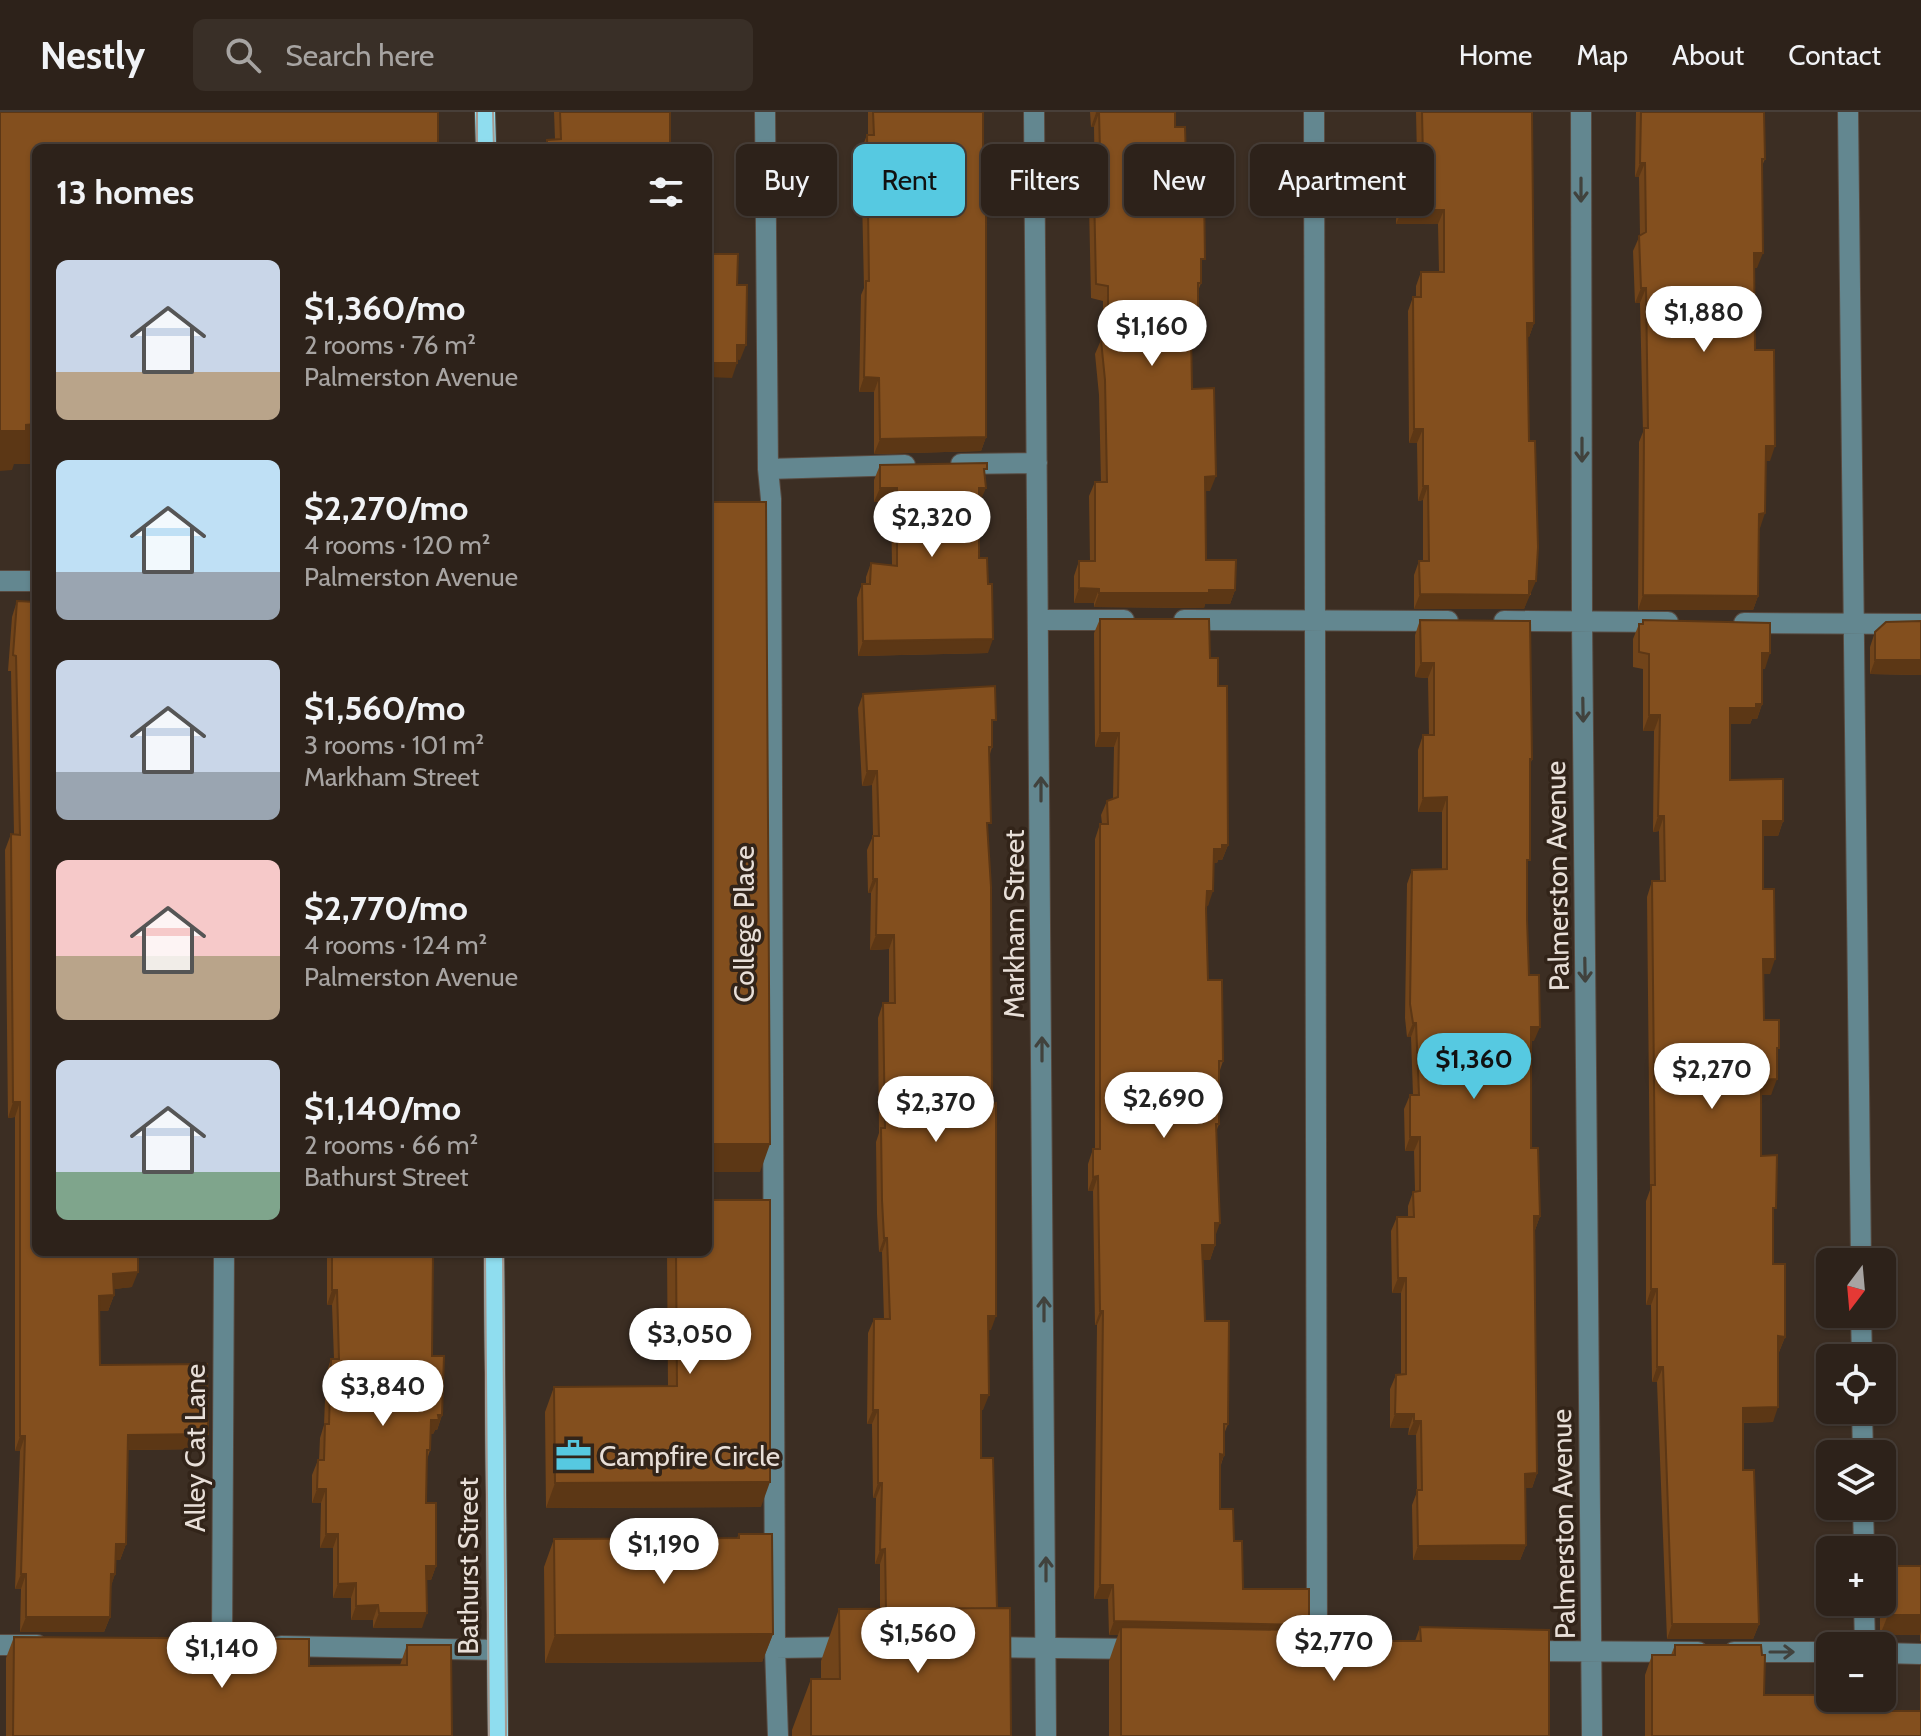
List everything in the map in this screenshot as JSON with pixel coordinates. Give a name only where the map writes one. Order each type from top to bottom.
[{"type":"main road","points":[[485,112],[486,144]]},
{"type":"main road","name":"Bathurst Street","points":[[494,1256],[498,1736]]},
{"type":"street","name":"College Place","points":[[765,112],[768,469],[771,499],[775,1648],[778,1736]]},
{"type":"street","name":"Markham Street","points":[[1034,112],[1046,1736]]},
{"type":"street","points":[[1314,112],[1316,1653]]},
{"type":"street","name":"Palmerston Avenue","points":[[1581,112],[1582,621],[1592,1736]]},
{"type":"street","points":[[1848,112],[1861,1248]]},
{"type":"street","points":[[768,469],[1037,463]]},
{"type":"street","points":[[0,581],[32,581]]},
{"type":"street","points":[[1040,620],[1685,622]]},
{"type":"street","points":[[1732,622],[1921,624]]},
{"type":"street","name":"Alley Cat Lane","points":[[221,1645],[224,1256]]},
{"type":"street","points":[[0,1645],[63,1645]]},
{"type":"street","points":[[267,1645],[497,1650]]},
{"type":"street","points":[[775,1648],[867,1647]]},
{"type":"street","points":[[959,1647],[1162,1649]]},
{"type":"street","points":[[1496,1650],[1816,1652]]},
{"type":"street","points":[[1896,1653],[1921,1654]]},
{"type":"building","points":[[0,112],[438,112],[438,144],[32,144],[32,424],[26,425],[26,431],[0,431]]},
{"type":"building","points":[[560,112],[670,112],[670,144],[547,144],[547,140],[561,139]]},
{"type":"building","points":[[873,112],[983,112],[981,216],[986,216],[986,437],[880,439],[879,378],[864,377],[866,281],[869,281],[868,216],[965,216],[965,144],[867,144],[867,135],[874,135]]},
{"type":"building","points":[[1096,112],[1175,112],[1175,127],[1185,127],[1186,144],[1124,144],[1124,216],[1204,216],[1205,259],[1201,259],[1201,283],[1198,283],[1198,331],[1191,331],[1192,389],[1214,388],[1216,476],[1205,477],[1206,560],[1236,560],[1235,590],[1209,590],[1209,593],[1099,593],[1099,589],[1079,588],[1079,561],[1095,561],[1095,482],[1107,482],[1101,340],[1108,334],[1108,286],[1096,284],[1095,216],[1108,216],[1108,144],[1100,144],[1099,113]]},
{"type":"building","points":[[1422,112],[1532,112],[1534,323],[1527,323],[1529,441],[1535,441],[1538,547],[1536,581],[1529,581],[1529,595],[1420,594],[1419,561],[1429,561],[1428,486],[1423,486],[1423,429],[1414,429],[1413,297],[1421,297],[1421,272],[1444,272],[1444,210],[1434,210],[1434,144],[1423,144]]},
{"type":"building","points":[[1641,112],[1764,112],[1763,253],[1754,253],[1755,350],[1774,350],[1775,446],[1766,446],[1765,513],[1759,514],[1758,596],[1643,595],[1644,428],[1648,428],[1646,288],[1641,288],[1639,236],[1646,232],[1645,163],[1640,163]]},
{"type":"building","points":[[712,254],[738,254],[737,285],[747,285],[746,345],[737,345],[737,363],[712,363]]},
{"type":"building","points":[[987,463],[987,469],[984,469],[986,488],[979,488],[979,558],[987,558],[988,584],[992,584],[993,639],[863,641],[862,584],[870,584],[871,563],[897,566],[897,488],[880,488],[880,465]]},
{"type":"building","points":[[712,502],[766,502],[770,1144],[712,1144]]},
{"type":"building","points":[[17,601],[32,602],[32,1256],[138,1256],[138,1272],[113,1274],[114,1295],[99,1296],[100,1365],[207,1364],[208,1434],[128,1435],[126,1544],[116,1544],[115,1574],[111,1574],[110,1617],[26,1617],[26,1574],[21,1574],[25,1436],[20,1436],[20,1102],[13,1102],[11,834],[20,835],[16,656],[13,655]]},
{"type":"building","points":[[1100,619],[1209,619],[1210,658],[1218,658],[1218,686],[1227,686],[1228,845],[1214,849],[1213,891],[1207,891],[1206,909],[1208,980],[1222,980],[1223,1061],[1219,1061],[1219,1124],[1216,1124],[1220,1223],[1215,1223],[1215,1245],[1202,1245],[1205,1321],[1229,1321],[1228,1424],[1224,1424],[1224,1455],[1220,1454],[1220,1509],[1233,1509],[1234,1541],[1242,1541],[1243,1589],[1309,1589],[1309,1625],[1114,1621],[1113,1585],[1100,1585],[1103,1311],[1100,1311],[1098,1176],[1093,1177],[1093,1149],[1100,1149],[1100,824],[1108,824],[1107,801],[1118,797],[1119,733],[1100,733]]},
{"type":"building","points":[[1420,620],[1530,621],[1532,759],[1527,920],[1529,975],[1539,975],[1540,1027],[1531,1027],[1531,1148],[1538,1148],[1540,1216],[1534,1216],[1537,1473],[1525,1474],[1526,1545],[1418,1546],[1417,1490],[1422,1490],[1421,1421],[1414,1421],[1414,1414],[1395,1414],[1396,1375],[1406,1374],[1406,1278],[1398,1278],[1397,1217],[1414,1217],[1413,1192],[1420,1191],[1420,1137],[1410,1137],[1410,1095],[1419,1095],[1416,1023],[1413,1023],[1410,1004],[1412,870],[1447,869],[1447,797],[1423,798],[1423,735],[1434,735],[1434,663],[1421,663]]},
{"type":"building","points":[[1643,620],[1770,623],[1770,653],[1762,653],[1762,704],[1756,704],[1756,708],[1730,708],[1730,780],[1783,779],[1783,821],[1763,821],[1763,889],[1774,889],[1775,959],[1763,959],[1764,1020],[1779,1020],[1779,1048],[1777,1079],[1761,1080],[1761,1156],[1777,1155],[1773,1264],[1785,1264],[1785,1337],[1778,1336],[1778,1407],[1743,1408],[1743,1470],[1754,1470],[1759,1624],[1672,1624],[1663,1367],[1657,1367],[1657,1289],[1651,1289],[1651,1185],[1655,1185],[1652,881],[1665,881],[1664,816],[1658,816],[1660,715],[1649,715],[1649,654],[1639,652],[1639,624],[1643,624]]},
{"type":"building","points":[[1921,621],[1921,660],[1875,660],[1875,632],[1886,622]]},
{"type":"building","points":[[995,686],[996,720],[992,720],[992,747],[989,747],[991,823],[987,823],[991,887],[992,1104],[996,1103],[996,1316],[988,1316],[989,1395],[981,1395],[981,1458],[993,1458],[997,1608],[886,1609],[885,1549],[880,1550],[882,1483],[878,1483],[878,1410],[873,1410],[874,1319],[890,1319],[881,1128],[885,1128],[883,1003],[895,1003],[894,935],[876,935],[877,879],[873,879],[873,836],[879,836],[877,771],[867,771],[863,694]]},
{"type":"building","points":[[712,1200],[770,1200],[770,1482],[555,1483],[554,1387],[677,1386],[676,1256],[712,1256]]},
{"type":"building","points":[[332,1256],[433,1256],[432,1356],[444,1356],[442,1415],[438,1415],[439,1420],[431,1420],[430,1450],[427,1450],[426,1503],[436,1503],[436,1566],[426,1566],[427,1613],[379,1613],[378,1605],[356,1606],[356,1583],[338,1584],[338,1534],[326,1534],[326,1489],[317,1489],[318,1460],[324,1460],[325,1424],[329,1424],[331,1359],[339,1359],[337,1290],[332,1290]]},
{"type":"building","points":[[739,1534],[772,1534],[773,1634],[555,1635],[554,1539],[739,1538]]},
{"type":"building","points":[[1896,1566],[1921,1566],[1921,1615],[1896,1615]]},
{"type":"building","points":[[1010,1608],[1011,1736],[811,1736],[811,1679],[840,1679],[839,1609]]},
{"type":"building","points":[[1121,1627],[1351,1631],[1351,1641],[1421,1641],[1420,1627],[1549,1630],[1549,1736],[1121,1736]]},
{"type":"building","points":[[14,1637],[309,1639],[309,1666],[407,1665],[407,1645],[451,1645],[452,1736],[13,1736]]},
{"type":"building","points":[[1675,1645],[1761,1645],[1762,1655],[1765,1655],[1764,1695],[1816,1695],[1816,1712],[1921,1711],[1921,1736],[1652,1736],[1652,1655],[1675,1655]]},
{"type":"tram line","points":[[477,112],[477,144]]},
{"type":"tram line","points":[[493,112],[494,144]]},
{"type":"tram line","points":[[485,1256],[489,1736]]},
{"type":"tram line","points":[[503,1256],[506,1736]]},
{"type":"place","name":"Campfire Circle","points":[[573,1456]]}]
